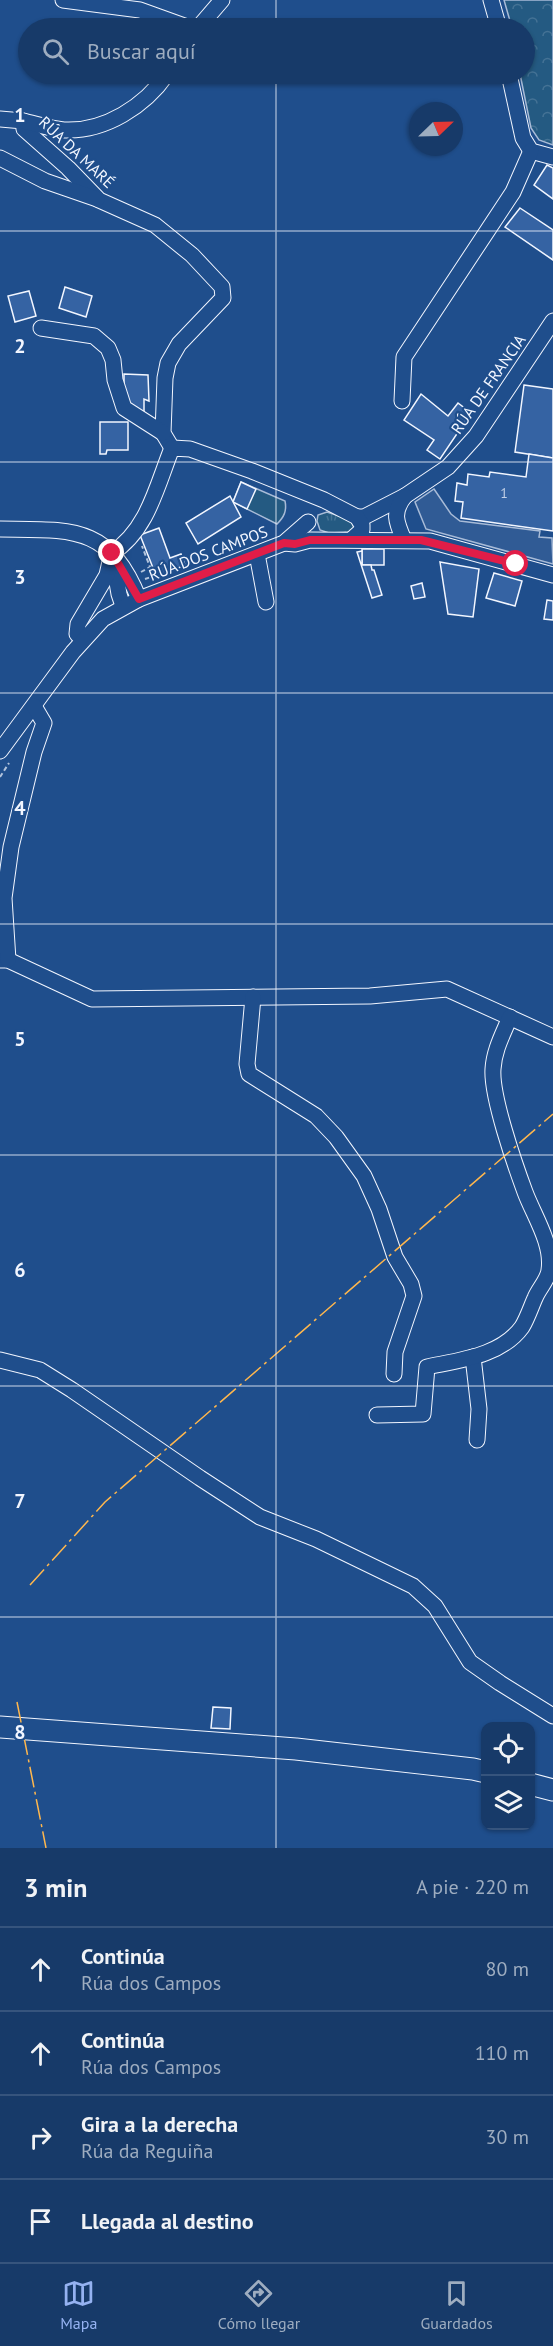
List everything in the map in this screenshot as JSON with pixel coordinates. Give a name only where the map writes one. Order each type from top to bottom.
[{"type":"highway","points":[[0,1727],[296,1749],[481,1771]]},
{"type":"highway","points":[[535,1785],[553,1790]]},
{"type":"street","points":[[63,0],[140,9],[164,18]]},
{"type":"street","points":[[207,18],[222,0]]},
{"type":"street","points":[[491,0],[497,18]]},
{"type":"street","name":"RÚA DA MARÉ","points":[[0,119],[23,121],[63,130],[88,127],[106,122],[139,104],[160,84]]},
{"type":"street","points":[[511,84],[520,128],[531,151],[553,157]]},
{"type":"street","name":"RÚA DA MARÉ","points":[[23,121],[24,129],[68,168],[99,200],[155,225],[192,255],[220,283],[224,291],[223,298],[179,344],[168,363],[165,378],[163,433]]},
{"type":"street","points":[[402,401],[404,357],[513,192],[531,151]]},
{"type":"street","points":[[0,158],[45,181],[99,200]]},
{"type":"street","name":"RÚA DE FRANCIA","points":[[357,517],[364,517],[405,496],[448,467],[476,436],[553,321]]},
{"type":"street","points":[[41,328],[94,336],[108,348],[124,408],[163,433],[172,448]]},
{"type":"street","points":[[172,448],[189,449],[324,500],[357,517],[363,530],[352,539]]},
{"type":"street","points":[[83,640],[77,634],[78,624],[107,575],[112,553],[123,546],[148,512],[172,448]]},
{"type":"street","points":[[404,540],[395,518],[396,508],[405,496]]},
{"type":"street","points":[[328,504],[313,511],[309,522],[312,531],[323,540],[430,541],[553,574]]},
{"type":"street","name":"RÚA DOS CAMPOS","points":[[284,543],[309,522]]},
{"type":"street","points":[[0,529],[82,534],[98,541],[112,553],[139,599]]},
{"type":"street","name":"RÚA DOS CAMPOS","points":[[5,756],[34,706],[83,640],[103,619],[139,599],[284,543],[323,540]]},
{"type":"street","points":[[112,553],[118,594],[123,606]]},
{"type":"street","points":[[257,554],[266,602]]},
{"type":"street","points":[[34,706],[44,723],[34,752],[11,847],[4,898],[4,960],[92,999],[370,996],[447,989],[553,1036]]},
{"type":"street","points":[[253,997],[247,1064],[249,1074],[316,1116],[336,1137],[364,1176],[379,1209],[395,1257],[411,1284],[414,1296],[395,1352],[394,1374]]},
{"type":"street","points":[[377,1415],[423,1414],[428,1367],[485,1354],[502,1344],[521,1327],[537,1292],[548,1277],[550,1267],[548,1249],[524,1191],[494,1089],[492,1071],[495,1051],[510,1017]]},
{"type":"street","points":[[473,1357],[479,1409],[477,1440]]},
{"type":"street","points":[[0,1360],[40,1370],[260,1516],[316,1539],[413,1586],[435,1606],[471,1662],[553,1716]]},
{"type":"path","points":[[139,538],[156,582]]},
{"type":"path","points":[[137,574],[150,567]]},
{"type":"path","points":[[140,581],[154,576]]},
{"type":"path","points":[[0,777],[5,756]]},
{"type":"green space","points":[[504,0],[553,0],[553,145],[539,140],[531,128],[522,84],[535,84],[535,18],[509,18]]},
{"type":"green space","points":[[241,482],[285,501],[284,514],[277,524],[233,502]]},
{"type":"green space","points":[[327,512],[351,520],[354,528],[351,532],[329,533],[320,530],[318,515]]},
{"type":"shaded area","points":[[434,489],[451,514],[460,521],[540,531],[539,537],[552,538],[553,564],[426,529],[415,502]]},
{"type":"building","points":[[547,165],[553,168],[553,199],[534,185]]},
{"type":"building","points":[[520,208],[553,230],[553,260],[505,227]]},
{"type":"building","points":[[65,287],[92,296],[86,317],[59,308]]},
{"type":"building","points":[[29,291],[36,316],[15,322],[8,296]]},
{"type":"building","points":[[124,374],[148,375],[149,401],[144,399],[144,415],[124,399]]},
{"type":"building","points":[[524,385],[553,389],[553,458],[515,452]]},
{"type":"building","points":[[421,394],[448,416],[458,403],[471,413],[440,459],[427,450],[434,440],[404,420]]},
{"type":"building","points":[[100,422],[128,422],[128,450],[107,450],[106,454],[100,454]]},
{"type":"building","points":[[529,454],[553,458],[553,531],[461,518],[463,502],[455,501],[457,483],[467,485],[468,474],[489,477],[490,472],[526,477]]},
{"type":"building","points":[[241,482],[256,489],[247,509],[233,502]]},
{"type":"building","points":[[230,496],[241,517],[198,544],[186,523]]},
{"type":"building","points":[[159,528],[170,558],[181,554],[185,565],[157,578],[140,535]]},
{"type":"building","points":[[362,549],[384,549],[384,565],[362,565]]},
{"type":"building","points":[[362,551],[362,565],[371,565],[382,595],[372,598],[357,552]]},
{"type":"building","points":[[440,562],[479,569],[473,617],[448,614]]},
{"type":"building","points":[[494,573],[522,581],[515,606],[486,598]]},
{"type":"building","points":[[422,583],[425,597],[414,599],[411,586]]},
{"type":"building","points":[[547,600],[553,601],[553,620],[544,619]]},
{"type":"building","points":[[213,1707],[231,1708],[230,1729],[211,1728]]},
{"type":"power","points":[[30,1585],[105,1502],[553,1114]]},
{"type":"power","points":[[17,1702],[46,1848]]},
{"type":"route","points":[[112,553],[139,599],[284,543],[295,544],[310,540],[430,541],[516,564]]}]
